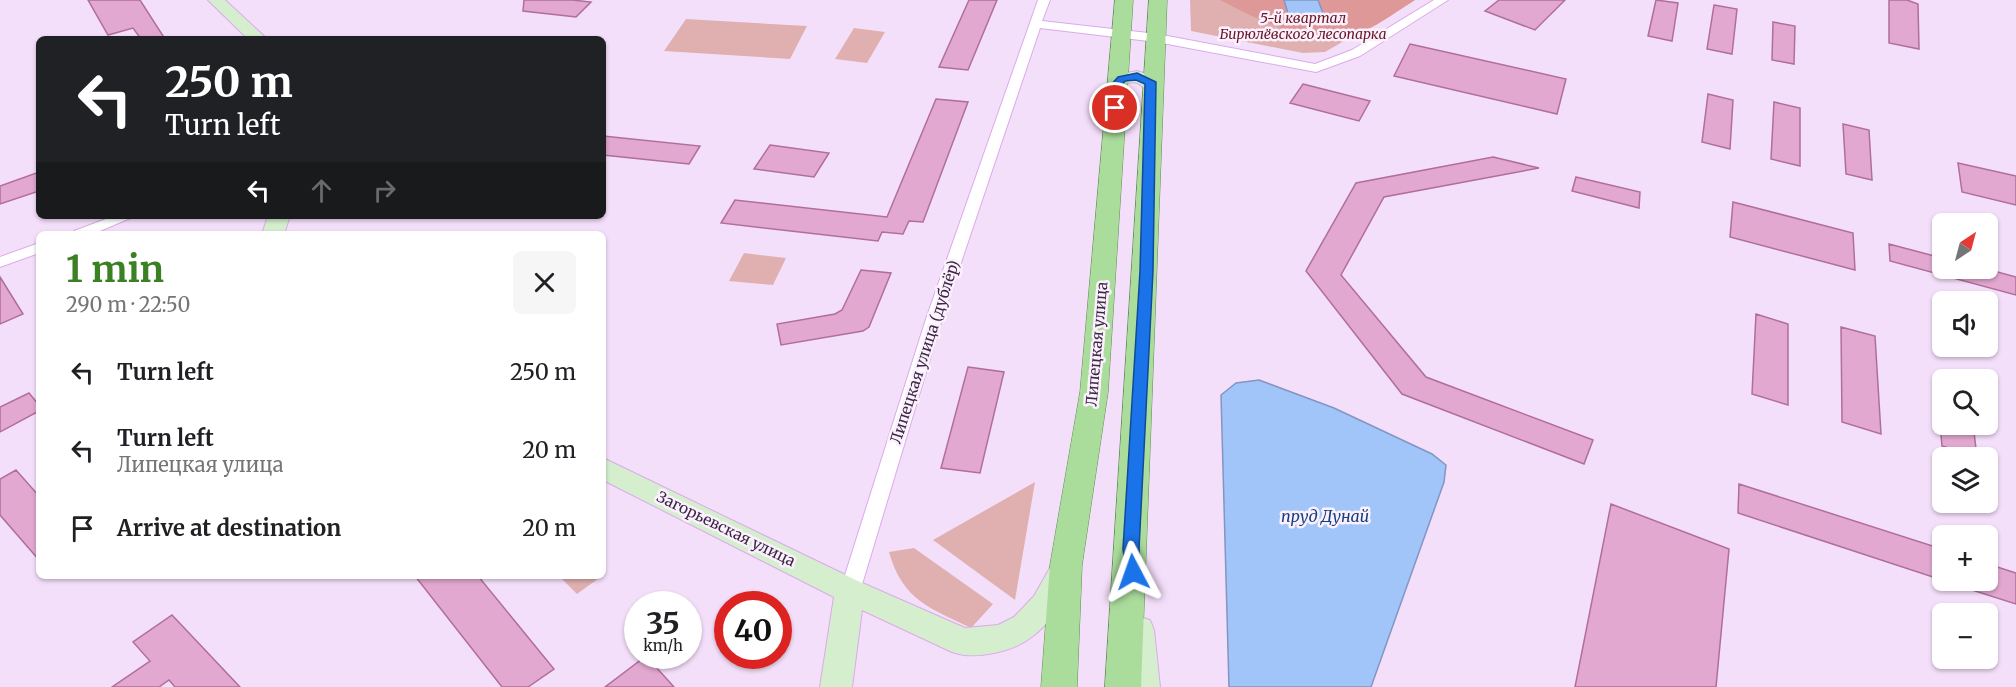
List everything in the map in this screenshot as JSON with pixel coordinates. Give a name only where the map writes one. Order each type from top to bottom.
[{"type":"main road","name":"Липецкая улица","points":[[1056,679],[1066,565],[1094,392],[1124,0]]},
{"type":"main road","points":[[1123,687],[1146,271],[1152,87],[1158,0]]},
{"type":"street","points":[[216,0],[255,36]]},
{"type":"street","name":"Липецкая улица (дублёр)","points":[[836,687],[850,591],[934,319],[1044,0]]},
{"type":"street","points":[[1037,24],[1157,38],[1316,68],[1356,53],[1442,0]]},
{"type":"street","points":[[1117,85],[1121,79],[1137,76],[1148,80],[1152,87]]},
{"type":"street","points":[[87,231],[120,219]]},
{"type":"street","points":[[0,262],[36,249]]},
{"type":"street","name":"Загорьевская улица","points":[[606,469],[850,591],[963,642],[983,642],[1013,635],[1033,621],[1051,598],[1066,565]]},
{"type":"street","points":[[1131,549],[1144,687]]},
{"type":"green space","name":"5-й квартал Бирюлёвского лесопарка","points":[[1190,0],[1415,0],[1325,52],[1303,53],[1191,31]]},
{"type":"green space","points":[[1220,0],[1415,0],[1364,31],[1346,36],[1328,37],[1290,31]]},
{"type":"green space","points":[[686,19],[807,26],[790,59],[664,51]]},
{"type":"green space","points":[[854,28],[885,32],[867,63],[835,59]]},
{"type":"green space","points":[[744,253],[786,258],[773,285],[729,281]]},
{"type":"green space","points":[[1035,482],[1015,600],[933,540]]},
{"type":"green space","points":[[914,548],[993,604],[971,628],[930,608],[910,592],[902,582],[889,552]]},
{"type":"green space","points":[[562,579],[598,579],[577,594]]},
{"type":"water","points":[[1284,0],[1318,0],[1323,13],[1313,24],[1303,24],[1289,17]]},
{"type":"water","name":"пруд Дунай","points":[[1259,380],[1334,408],[1432,454],[1446,465],[1444,482],[1371,687],[1229,687],[1221,395],[1236,383]]},
{"type":"building","points":[[88,0],[140,0],[163,36],[139,36],[133,28],[108,35]]},
{"type":"building","points":[[524,0],[591,2],[576,17],[523,11]]},
{"type":"building","points":[[969,0],[997,0],[968,70],[939,67]]},
{"type":"building","points":[[1499,0],[1565,0],[1535,30],[1485,11]]},
{"type":"building","points":[[1656,0],[1678,3],[1672,41],[1648,36]]},
{"type":"building","points":[[1889,0],[1907,0],[1918,4],[1919,49],[1889,43]]},
{"type":"building","points":[[1714,5],[1737,9],[1732,54],[1707,49]]},
{"type":"building","points":[[1773,22],[1795,26],[1794,64],[1772,60]]},
{"type":"building","points":[[1410,44],[1566,79],[1557,114],[1394,76]]},
{"type":"building","points":[[1303,84],[1370,101],[1359,121],[1290,103]]},
{"type":"building","points":[[1708,94],[1733,100],[1730,149],[1702,142]]},
{"type":"building","points":[[936,99],[968,102],[923,222],[909,221],[903,234],[882,232],[878,241],[721,223],[735,200],[887,217]]},
{"type":"building","points":[[1774,102],[1800,108],[1800,166],[1771,159]]},
{"type":"building","points":[[1843,124],[1869,130],[1872,180],[1846,174]]},
{"type":"building","points":[[606,136],[700,146],[689,164],[606,155]]},
{"type":"building","points":[[770,145],[829,153],[814,177],[754,169]]},
{"type":"building","points":[[1493,157],[1539,168],[1384,197],[1341,275],[1426,377],[1593,440],[1584,464],[1402,394],[1306,271],[1356,183]]},
{"type":"building","points":[[1958,163],[2016,176],[2016,205],[1962,192]]},
{"type":"building","points":[[36,173],[36,192],[0,204],[0,186]]},
{"type":"building","points":[[1576,177],[1640,192],[1639,208],[1572,191]]},
{"type":"building","points":[[1733,202],[1853,233],[1855,270],[1730,237]]},
{"type":"building","points":[[1889,244],[1932,255],[1932,272],[1890,261]]},
{"type":"building","points":[[861,270],[891,273],[869,327],[863,331],[781,345],[777,324],[835,314],[842,310]]},
{"type":"building","points":[[1998,272],[2016,277],[2016,295],[1957,279],[1998,279]]},
{"type":"building","points":[[0,277],[23,314],[0,324]]},
{"type":"building","points":[[1756,314],[1788,324],[1788,405],[1752,394]]},
{"type":"building","points":[[1841,327],[1875,336],[1881,434],[1842,422]]},
{"type":"building","points":[[968,367],[1004,372],[980,473],[941,468]]},
{"type":"building","points":[[29,393],[36,401],[36,413],[0,432],[0,407]]},
{"type":"building","points":[[1941,435],[1974,435],[1976,447],[1942,446]]},
{"type":"building","points":[[16,470],[36,493],[36,557],[0,515],[0,479]]},
{"type":"building","points":[[1739,484],[1932,546],[1932,577],[1738,513]]},
{"type":"building","points":[[1611,504],[1729,549],[1716,687],[1575,687]]},
{"type":"building","points":[[1998,567],[2016,573],[2016,604],[1975,591],[1998,591]]},
{"type":"building","points":[[417,579],[480,579],[554,669],[528,687],[502,687]]},
{"type":"building","points":[[172,615],[240,687],[175,687],[169,680],[159,687],[112,687],[150,661],[133,642]]},
{"type":"building","points":[[629,669],[658,669],[674,687],[605,687]]},
{"type":"route","points":[[1115,108],[1118,81],[1126,77],[1137,76],[1150,82],[1152,87],[1146,271],[1131,549],[1133,572]]}]
